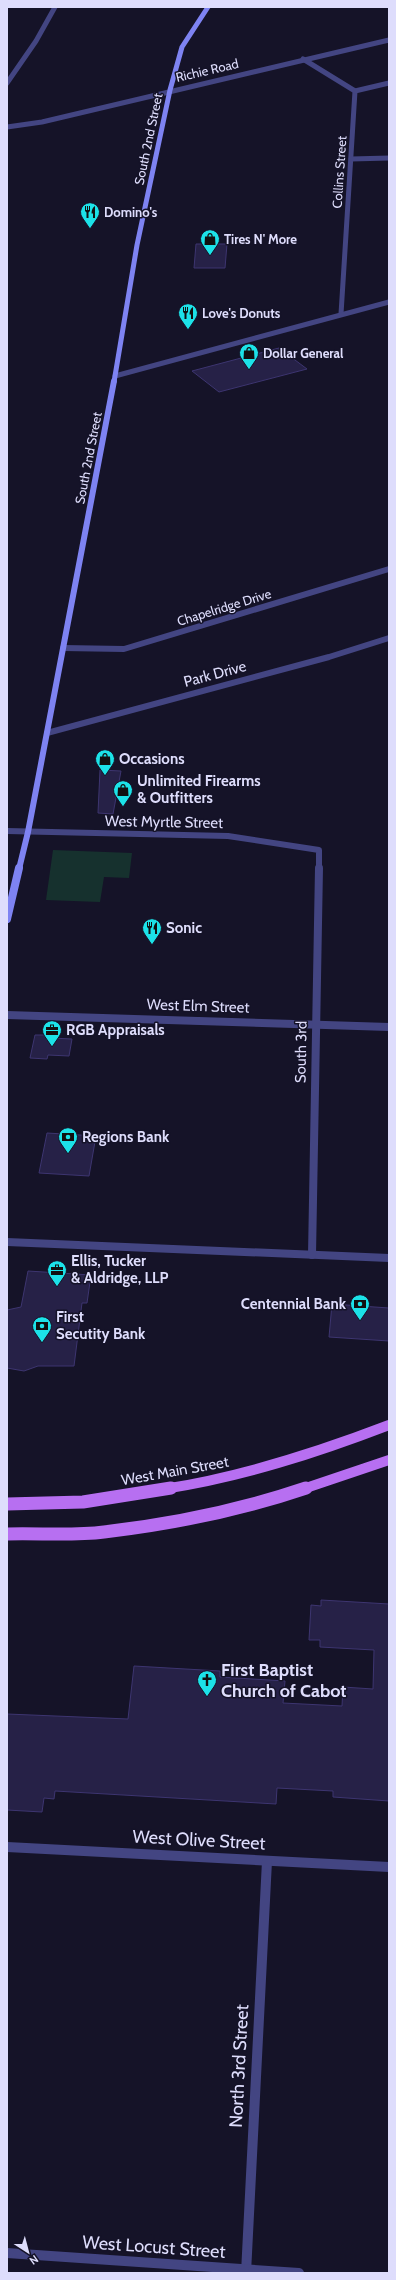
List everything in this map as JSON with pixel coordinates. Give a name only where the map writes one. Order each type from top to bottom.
[{"type":"main road","name":"South 2nd Street","points":[[7,919],[28,832],[115,376],[137,245],[170,90],[182,47],[208,7]]},
{"type":"main road","name":"West Main Street","points":[[7,1504],[83,1502],[206,1483],[313,1454],[389,1425]]},
{"type":"main road","points":[[7,1534],[103,1532],[195,1517],[272,1500],[389,1460]]},
{"type":"street","points":[[7,83],[36,41],[56,7]]},
{"type":"street","name":"Richie Road","points":[[7,127],[42,122],[170,90],[389,40]]},
{"type":"street","points":[[303,60],[355,91],[389,83]]},
{"type":"street","name":"Collins Street","points":[[341,314],[355,91]]},
{"type":"street","points":[[351,159],[389,158]]},
{"type":"street","points":[[115,376],[389,302]]},
{"type":"street","name":"Chapelridge Drive","points":[[63,648],[124,650],[389,569]]},
{"type":"street","name":"Park Drive","points":[[47,733],[329,657],[389,638]]},
{"type":"street","name":"West Myrtle Street","points":[[7,831],[228,836],[319,850]]},
{"type":"street","name":"South 3rd","points":[[312,1255],[319,850]]},
{"type":"street","name":"West Elm Street","points":[[7,1015],[389,1027]]},
{"type":"street","points":[[7,1242],[389,1258]]},
{"type":"street","name":"West Olive Street","points":[[7,1847],[389,1867]]},
{"type":"street","name":"North 3rd Street","points":[[246,2272],[266,1861]]},
{"type":"street","name":"West Locust Street","points":[[7,2253],[246,2272],[299,2273]]},
{"type":"green space","points":[[53,850],[132,853],[129,878],[104,877],[100,902],[46,900]]},
{"type":"building","name":"Tires N' More","points":[[196,244],[227,244],[225,268],[194,268]]},
{"type":"building","name":"Dollar General","points":[[279,348],[307,369],[219,392],[192,371]]},
{"type":"building","points":[[100,770],[121,771],[113,814],[98,813]]},
{"type":"building","name":"RGB Appraisals","points":[[35,1035],[51,1035],[51,1038],[72,1039],[69,1056],[48,1055],[47,1059],[30,1058]]},
{"type":"building","name":"Regions Bank","points":[[47,1133],[96,1136],[89,1176],[39,1173]]},
{"type":"building","name":"First Secutity Bank","points":[[28,1271],[91,1275],[87,1303],[82,1303],[74,1366],[38,1366],[24,1371],[7,1368],[7,1310],[21,1307]]},
{"type":"building","name":"Centennial Bank","points":[[332,1304],[389,1308],[389,1341],[329,1337]]},
{"type":"building","name":"First Baptist Church of Cabot","points":[[321,1600],[389,1604],[389,1801],[333,1797],[333,1791],[277,1788],[276,1804],[55,1791],[54,1799],[44,1798],[42,1812],[7,1810],[7,1714],[128,1719],[134,1666],[220,1671],[220,1677],[285,1681],[283,1703],[342,1706],[343,1687],[373,1689],[374,1650],[320,1647],[320,1640],[309,1640],[311,1605],[321,1606]]},
{"type":"place","name":"Domino's","points":[[90,229]]},
{"type":"place","name":"Tires N' More","points":[[210,256]]},
{"type":"place","name":"Love's Donuts","points":[[188,330]]},
{"type":"place","name":"Dollar General","points":[[249,370]]},
{"type":"place","name":"Occasions","points":[[105,776]]},
{"type":"place","name":"Unlimited Firearms & Outfitters","points":[[123,807]]},
{"type":"place","name":"Sonic","points":[[152,945]]},
{"type":"place","name":"RGB Appraisals","points":[[52,1047]]},
{"type":"place","name":"Regions Bank","points":[[68,1154]]},
{"type":"place","name":"Ellis, Tucker & Aldridge, LLP","points":[[57,1287]]},
{"type":"place","name":"Centennial Bank","points":[[360,1321]]},
{"type":"place","name":"First Secutity Bank","points":[[42,1343]]},
{"type":"place","name":"First Baptist Church of Cabot","points":[[207,1697]]}]
